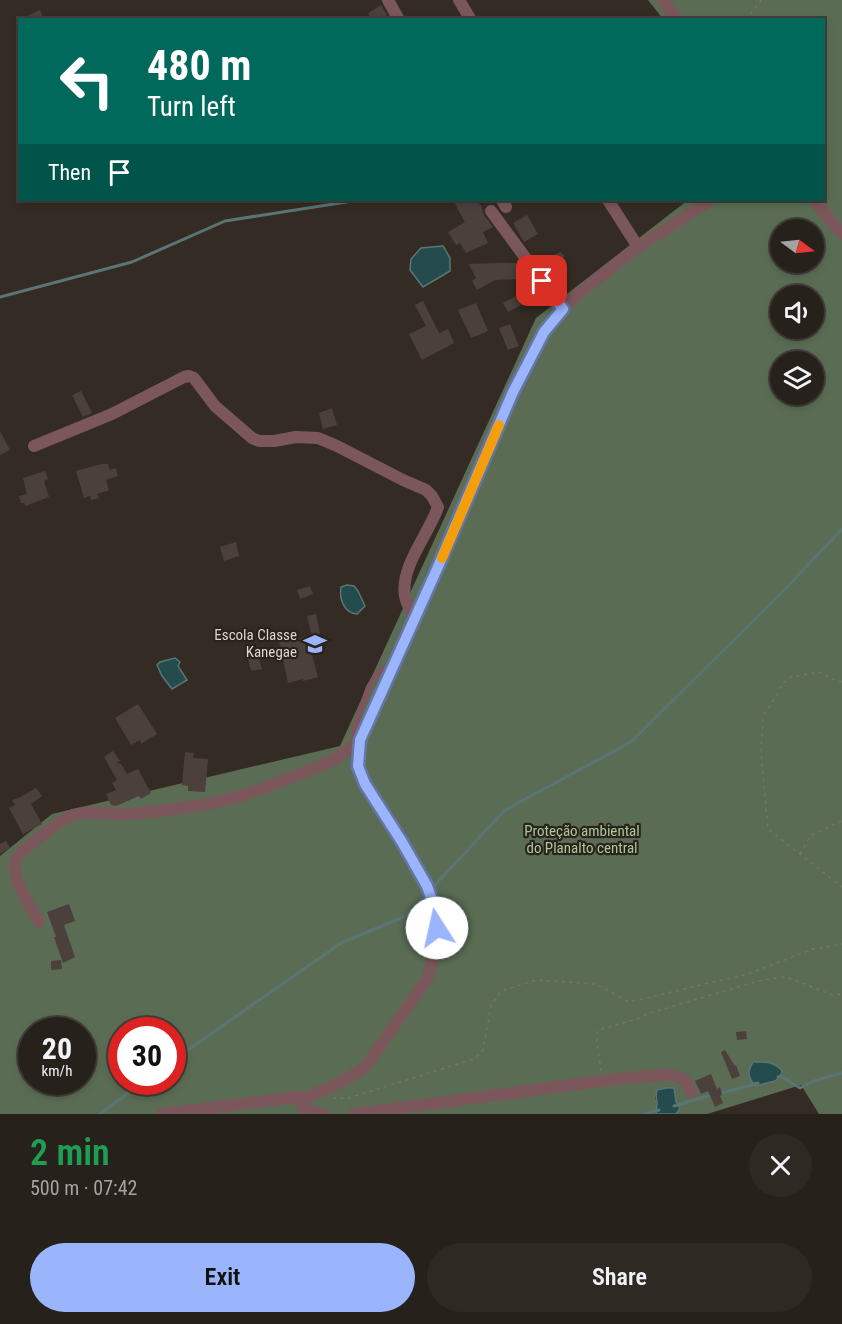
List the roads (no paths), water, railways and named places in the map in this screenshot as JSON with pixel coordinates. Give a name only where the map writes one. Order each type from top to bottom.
[{"type":"street","points":[[388,0],[398,18]]},
{"type":"street","points":[[459,0],[470,18]]},
{"type":"street","points":[[663,0],[676,18]]},
{"type":"street","points":[[609,201],[638,247]]},
{"type":"street","points":[[39,922],[18,884],[14,869],[17,857],[62,821],[71,816],[92,812],[133,814],[224,800],[327,764],[357,743],[415,617],[513,392],[544,332],[579,293],[638,247],[709,201]]},
{"type":"street","points":[[815,201],[842,233]]},
{"type":"street","points":[[491,211],[563,309]]},
{"type":"street","points":[[34,446],[112,414],[184,377],[194,378],[215,406],[259,441],[296,437],[318,438],[426,490],[432,496],[438,507],[404,583],[405,597],[415,617]]},
{"type":"street","points":[[161,1114],[309,1097],[349,1078],[366,1066],[427,979],[436,951],[436,912],[427,886],[365,784],[358,766],[357,743]]},
{"type":"street","points":[[354,1114],[602,1081],[672,1075],[686,1082],[691,1092]]},
{"type":"street","points":[[298,1097],[304,1109],[323,1114]]},
{"type":"street","points":[[454,1101],[459,1114]]},
{"type":"water","points":[[443,246],[450,258],[450,271],[423,287],[410,270],[411,259],[421,248]]},
{"type":"water","points":[[354,586],[365,606],[357,614],[349,611],[342,601],[341,587]]},
{"type":"water","points":[[175,658],[180,662],[178,666],[187,680],[172,689],[157,665]]},
{"type":"water","points":[[753,1062],[776,1065],[782,1071],[781,1076],[775,1081],[755,1086],[749,1074]]},
{"type":"water","points":[[674,1088],[676,1102],[680,1108],[676,1114],[657,1114],[657,1090]]},
{"type":"waterway","points":[[0,297],[132,262],[225,221],[353,201]]},
{"type":"waterway","points":[[435,885],[505,810],[631,742],[842,529]]},
{"type":"waterway","points":[[186,1051],[341,943],[406,916],[422,899]]},
{"type":"waterway","points":[[778,1077],[781,1076],[800,1088],[814,1081],[842,1073]]},
{"type":"waterway","points":[[718,1094],[758,1083]]},
{"type":"waterway","points":[[100,1114],[126,1095]]},
{"type":"waterway","points":[[674,1106],[711,1095]]},
{"type":"waterway","points":[[644,1114],[659,1110]]},
{"type":"place","name":"Escola Classe Kanegae","points":[[315,644]]},
{"type":"park label","name":"Proteção ambiental do Planalto central","points":[[582,840]]}]
